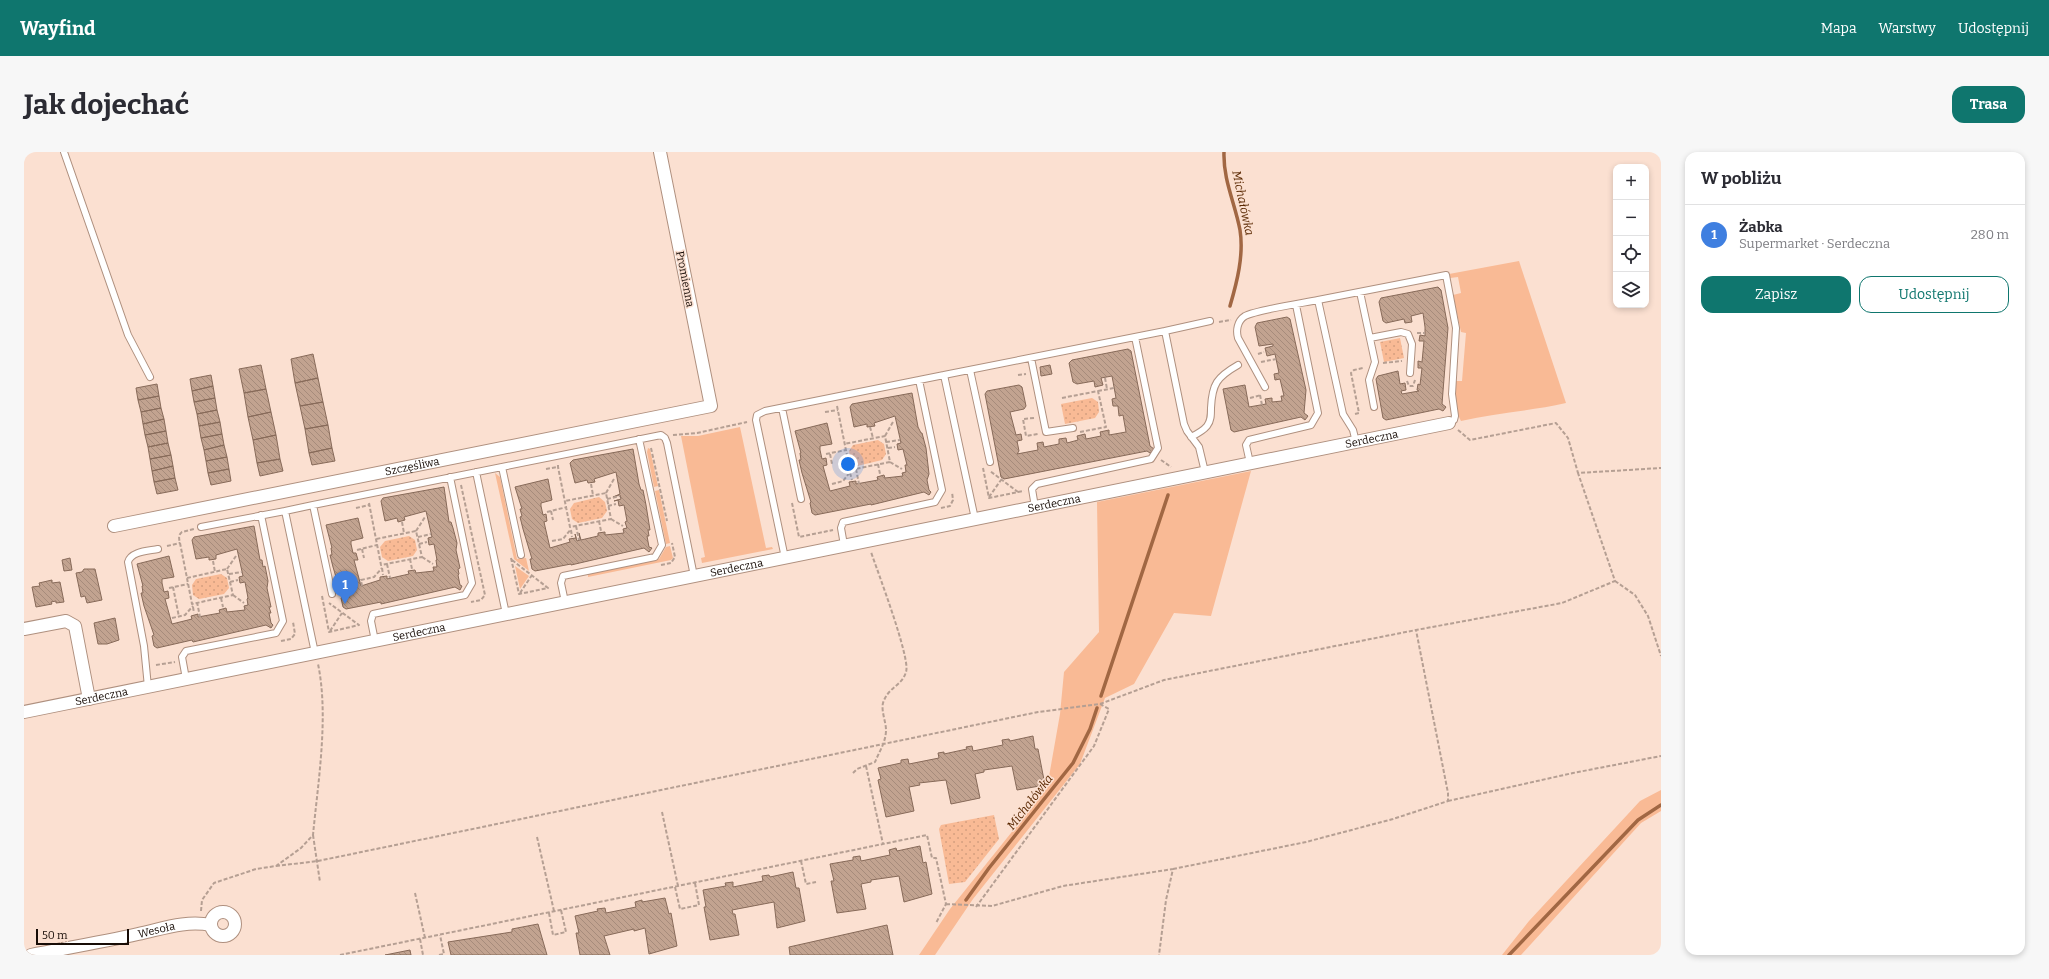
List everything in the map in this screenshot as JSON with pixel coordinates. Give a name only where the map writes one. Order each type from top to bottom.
[{"type":"street","name":"Promienna","points":[[660,152],[710,406]]},
{"type":"street","name":"Szczęśliwa","points":[[114,526],[710,406]]},
{"type":"street","name":"Serdeczna","points":[[24,712],[1449,423]]},
{"type":"street","points":[[24,629],[66,620],[75,626],[89,699]]},
{"type":"street","name":"Wesoła","points":[[31,955],[180,924],[205,924]]},
{"type":"lane","points":[[64,152],[128,335],[150,378]]},
{"type":"lane","points":[[1265,387],[1237,336],[1239,323],[1244,317],[1318,300],[1446,275],[1456,328],[1452,394],[1455,416],[1454,420],[1449,423]]},
{"type":"lane","points":[[1360,292],[1375,365],[1369,380],[1374,407]]},
{"type":"lane","points":[[1318,300],[1344,417],[1353,430],[1356,442]]},
{"type":"lane","points":[[1250,463],[1246,447],[1249,440],[1311,425],[1318,414],[1296,305]]},
{"type":"lane","points":[[785,558],[756,420],[757,415],[835,397],[1210,322]]},
{"type":"lane","points":[[1165,331],[1184,424],[1200,450],[1205,472]]},
{"type":"lane","points":[[1370,338],[1401,332],[1408,334],[1412,344],[1410,373]]},
{"type":"lane","points":[[1035,507],[1032,489],[1037,484],[1151,459],[1158,448],[1135,336]]},
{"type":"lane","points":[[1031,358],[1046,432],[1074,430]]},
{"type":"lane","points":[[1192,437],[1204,429],[1210,422],[1212,393],[1217,381],[1226,372],[1238,365]]},
{"type":"lane","points":[[970,370],[990,462]]},
{"type":"lane","points":[[944,375],[975,519]]},
{"type":"lane","points":[[844,546],[841,528],[842,523],[848,520],[935,502],[942,490],[919,380]]},
{"type":"lane","points":[[782,408],[801,499]]},
{"type":"lane","points":[[201,528],[661,435],[667,443],[694,576]]},
{"type":"lane","points":[[565,602],[561,579],[565,575],[655,557],[662,545],[639,439]]},
{"type":"lane","points":[[502,467],[521,555]]},
{"type":"lane","points":[[476,472],[506,614]]},
{"type":"lane","points":[[375,640],[371,623],[372,616],[378,612],[465,595],[472,583],[450,477]]},
{"type":"lane","points":[[313,505],[332,594]]},
{"type":"lane","points":[[285,511],[316,653]]},
{"type":"lane","points":[[186,679],[182,655],[186,652],[276,633],[283,621],[261,516]]},
{"type":"lane","points":[[148,687],[144,646],[128,562],[129,558],[134,555],[158,549]]},
{"type":"path","points":[[1210,322],[1244,317]]},
{"type":"path","points":[[1252,364],[1276,359]]},
{"type":"path","points":[[1344,417],[1359,413],[1352,372],[1375,365]]},
{"type":"path","points":[[1105,378],[1107,389]]},
{"type":"path","points":[[1062,398],[1114,388]]},
{"type":"path","points":[[1074,430],[1106,427],[1098,391]]},
{"type":"path","points":[[1250,398],[1268,394]]},
{"type":"path","points":[[1260,396],[1262,405]]},
{"type":"path","points":[[835,397],[852,480]]},
{"type":"path","points":[[825,412],[838,410]]},
{"type":"path","points":[[1026,436],[1023,420],[1038,417]]},
{"type":"path","points":[[664,437],[681,433],[698,432],[756,420]]},
{"type":"path","points":[[890,462],[885,436],[893,422]]},
{"type":"path","points":[[1449,423],[1470,440],[1556,423],[1568,438],[1578,473],[1615,581],[1635,595],[1648,616],[1661,656]]},
{"type":"path","points":[[870,427],[873,438]]},
{"type":"path","points":[[844,444],[885,436]]},
{"type":"path","points":[[886,442],[900,440]]},
{"type":"path","points":[[888,448],[895,447]]},
{"type":"path","points":[[652,449],[668,523]]},
{"type":"path","points":[[826,454],[846,450]]},
{"type":"path","points":[[830,454],[832,464]]},
{"type":"path","points":[[556,456],[572,537]]},
{"type":"path","points":[[832,484],[843,481],[850,471],[878,464],[890,462],[902,469]]},
{"type":"path","points":[[878,464],[880,474]]},
{"type":"path","points":[[546,469],[558,467]]},
{"type":"path","points":[[1578,473],[1661,468]]},
{"type":"path","points":[[856,469],[859,484]]},
{"type":"path","points":[[611,519],[606,493],[614,479]]},
{"type":"path","points":[[989,498],[1001,480]]},
{"type":"path","points":[[591,484],[593,495]]},
{"type":"path","points":[[461,485],[463,487],[485,595],[482,600],[466,603]]},
{"type":"path","points":[[934,509],[950,506],[954,500],[950,485]]},
{"type":"path","points":[[565,501],[606,493]]},
{"type":"path","points":[[367,494],[383,575]]},
{"type":"path","points":[[607,499],[620,496]]},
{"type":"path","points":[[791,499],[799,537],[841,528]]},
{"type":"path","points":[[608,506],[616,504]]},
{"type":"path","points":[[356,508],[369,505]]},
{"type":"path","points":[[547,512],[566,507]]},
{"type":"path","points":[[551,511],[553,520]]},
{"type":"path","points":[[376,539],[416,531],[425,518]]},
{"type":"path","points":[[552,541],[563,539],[571,528],[599,521],[611,519],[623,526]]},
{"type":"path","points":[[599,521],[601,531]]},
{"type":"path","points":[[402,522],[404,533]]},
{"type":"path","points":[[576,526],[579,540]]},
{"type":"path","points":[[194,613],[179,535],[184,531],[201,528]]},
{"type":"path","points":[[416,531],[422,557]]},
{"type":"path","points":[[418,537],[431,534]]},
{"type":"path","points":[[656,566],[671,563],[675,557],[671,537]]},
{"type":"path","points":[[853,773],[857,769],[875,762],[884,743],[886,731],[883,704],[891,688],[902,681],[907,670],[895,620],[867,541]]},
{"type":"path","points":[[419,544],[427,542]]},
{"type":"path","points":[[357,550],[377,545]]},
{"type":"path","points":[[362,549],[364,558]]},
{"type":"path","points":[[236,556],[227,570],[233,595],[244,603]]},
{"type":"path","points":[[362,586],[361,580],[374,577],[381,566],[387,564],[422,557],[433,564]]},
{"type":"path","points":[[410,559],[412,569]]},
{"type":"path","points":[[213,561],[215,572]]},
{"type":"path","points":[[387,564],[390,578]]},
{"type":"path","points":[[187,578],[227,570]]},
{"type":"path","points":[[228,574],[242,572]]},
{"type":"path","points":[[519,594],[532,575]]},
{"type":"path","points":[[230,582],[238,580]]},
{"type":"path","points":[[205,924],[202,900],[214,883],[256,869],[318,861],[1038,712],[1100,704],[1164,680],[1416,630],[1562,603],[1615,581]]},
{"type":"path","points":[[168,588],[188,584]]},
{"type":"path","points":[[548,588],[561,585]]},
{"type":"path","points":[[173,587],[179,617]]},
{"type":"path","points":[[172,618],[185,615],[192,605],[197,602],[233,595]]},
{"type":"path","points":[[221,598],[223,607]]},
{"type":"path","points":[[197,602],[200,617]]},
{"type":"path","points":[[329,632],[342,613]]},
{"type":"path","points":[[276,642],[291,639],[295,634],[292,618]]},
{"type":"path","points":[[358,625],[371,623]]},
{"type":"path","points":[[1416,630],[1448,792],[1448,801]]},
{"type":"path","points":[[316,653],[321,676],[322,733],[313,835],[320,882]]},
{"type":"path","points":[[154,658],[156,666],[182,661]]},
{"type":"path","points":[[976,907],[1094,746],[1109,709],[1100,704]]},
{"type":"path","points":[[946,904],[976,907],[992,906],[1063,886],[1173,869],[1306,842],[1393,819],[1448,801],[1573,773],[1661,756]]},
{"type":"path","points":[[866,766],[883,844]]},
{"type":"path","points":[[662,812],[677,886],[680,909],[699,905],[695,882]]},
{"type":"path","points":[[340,955],[802,861],[927,834],[932,858],[936,858],[946,904],[936,923]]},
{"type":"path","points":[[276,866],[301,848],[313,835]]},
{"type":"path","points":[[537,837],[554,912]]},
{"type":"path","points":[[802,861],[806,884],[816,882]]},
{"type":"path","points":[[1159,955],[1166,900],[1173,869]]},
{"type":"path","points":[[414,893],[425,938]]},
{"type":"path","points":[[549,913],[553,935],[566,932],[561,910]]},
{"type":"path","points":[[439,955],[444,954],[440,935]]},
{"type":"path","points":[[420,939],[423,955]]},
{"type":"shaded area","points":[[1519,261],[1566,403],[1461,421],[1457,407],[1456,381],[1462,381],[1466,333],[1461,332],[1453,295],[1461,293],[1458,277],[1450,278],[1449,274]]},
{"type":"shaded area","points":[[1400,338],[1404,358],[1384,362],[1380,342]]},
{"type":"shaded area","points":[[1092,398],[1098,402],[1099,412],[1095,418],[1065,424],[1061,404]]},
{"type":"shaded area","points":[[740,427],[766,548],[772,547],[773,549],[702,563],[701,558],[705,557],[681,436],[698,436]]},
{"type":"shaded area","points":[[878,440],[884,444],[886,454],[882,460],[857,466],[851,461],[849,451],[853,445]]},
{"type":"shaded area","points":[[648,448],[650,449],[658,486],[654,487],[647,452]]},
{"type":"shaded area","points":[[1251,471],[1211,616],[1174,613],[1134,684],[1105,698],[1080,764],[973,899],[935,955],[919,955],[950,909],[1047,788],[1060,714],[1064,672],[1099,632],[1097,502]]},
{"type":"shaded area","points":[[495,473],[500,477],[517,559],[526,558],[529,571],[514,559]]},
{"type":"shaded area","points":[[659,490],[670,543],[666,544],[655,491]]},
{"type":"shaded area","points":[[599,497],[605,502],[607,511],[602,518],[578,523],[572,519],[570,509],[574,503]]},
{"type":"shaded area","points":[[409,536],[415,540],[417,550],[413,556],[388,561],[382,557],[380,547],[385,541]]},
{"type":"shaded area","points":[[670,546],[673,558],[671,560],[588,577],[588,574],[659,559],[666,547]]},
{"type":"shaded area","points":[[515,566],[529,576],[520,589]]},
{"type":"shaded area","points":[[221,574],[227,578],[229,588],[224,594],[199,599],[193,595],[192,585],[196,579]]},
{"type":"shaded area","points":[[1661,790],[1661,811],[1641,823],[1521,955],[1502,955],[1529,921],[1640,801]]},
{"type":"shaded area","points":[[994,815],[999,839],[965,882],[949,884],[939,829],[941,825]]},
{"type":"building","points":[[1438,287],[1441,290],[1448,328],[1442,404],[1446,407],[1443,411],[1439,409],[1386,420],[1383,418],[1376,379],[1378,376],[1398,371],[1400,384],[1405,383],[1406,390],[1401,391],[1402,394],[1419,391],[1417,390],[1418,384],[1420,385],[1422,368],[1418,368],[1418,361],[1422,362],[1424,341],[1419,341],[1420,335],[1425,336],[1425,327],[1423,313],[1411,316],[1412,322],[1405,323],[1404,319],[1386,323],[1383,321],[1379,302],[1381,298]]},
{"type":"building","points":[[1287,317],[1290,319],[1306,390],[1304,413],[1308,416],[1305,420],[1301,417],[1234,432],[1231,430],[1223,389],[1245,385],[1249,407],[1266,404],[1265,399],[1272,398],[1272,402],[1282,401],[1281,396],[1284,396],[1280,379],[1275,380],[1274,374],[1279,373],[1275,354],[1267,356],[1265,348],[1273,346],[1273,344],[1259,346],[1255,327],[1257,323]]},
{"type":"building","points":[[1128,349],[1131,351],[1150,446],[1154,449],[1150,453],[1147,451],[1004,479],[1001,477],[985,394],[987,391],[1019,385],[1022,387],[1026,406],[1024,409],[1010,412],[1016,435],[1021,434],[1022,440],[1017,441],[1019,451],[1017,454],[1038,450],[1037,443],[1043,442],[1044,447],[1059,444],[1059,439],[1066,438],[1067,443],[1078,440],[1077,436],[1085,434],[1086,439],[1101,436],[1100,432],[1109,430],[1109,435],[1126,432],[1123,415],[1119,416],[1118,406],[1113,406],[1112,399],[1116,398],[1112,376],[1101,378],[1103,385],[1095,387],[1094,381],[1077,384],[1073,382],[1069,363],[1072,360]]},
{"type":"building","points":[[313,354],[318,378],[295,383],[291,359]]},
{"type":"building","points":[[261,365],[266,389],[244,393],[239,369]]},
{"type":"building","points":[[1050,365],[1052,374],[1041,376],[1040,367]]},
{"type":"building","points":[[211,375],[213,386],[192,391],[190,379]]},
{"type":"building","points":[[318,378],[323,402],[300,406],[295,383]]},
{"type":"building","points":[[157,384],[159,396],[138,400],[136,388]]},
{"type":"building","points":[[213,386],[215,398],[194,402],[192,391]]},
{"type":"building","points":[[266,389],[271,412],[248,417],[244,393]]},
{"type":"building","points":[[912,393],[918,427],[922,433],[926,448],[929,474],[927,480],[929,490],[931,492],[929,495],[924,492],[871,505],[815,515],[812,513],[811,502],[799,460],[801,460],[801,453],[795,431],[827,423],[832,444],[820,446],[820,450],[822,459],[826,458],[827,465],[823,466],[830,491],[850,486],[849,482],[856,481],[856,484],[878,480],[877,477],[884,475],[885,478],[903,476],[902,473],[906,472],[905,465],[907,465],[903,449],[898,450],[897,444],[901,443],[895,416],[874,423],[875,426],[867,427],[867,424],[854,427],[850,407],[852,404]]},
{"type":"building","points":[[159,396],[161,408],[141,412],[138,400]]},
{"type":"building","points":[[215,398],[217,410],[197,414],[194,402]]},
{"type":"building","points":[[323,402],[328,425],[305,429],[300,406]]},
{"type":"building","points":[[161,408],[164,419],[143,424],[141,412]]},
{"type":"building","points":[[217,410],[220,422],[199,426],[197,414]]},
{"type":"building","points":[[271,412],[276,435],[253,440],[248,417]]},
{"type":"building","points":[[164,419],[166,431],[145,435],[143,424]]},
{"type":"building","points":[[220,422],[222,434],[201,438],[199,426]]},
{"type":"building","points":[[328,425],[332,448],[309,453],[305,429]]},
{"type":"building","points":[[166,431],[168,443],[148,447],[145,435]]},
{"type":"building","points":[[222,434],[224,445],[204,450],[201,438]]},
{"type":"building","points":[[276,435],[280,459],[257,463],[253,440]]},
{"type":"building","points":[[168,443],[171,455],[150,459],[148,447]]},
{"type":"building","points":[[224,445],[227,457],[206,461],[204,450]]},
{"type":"building","points":[[332,448],[335,461],[312,465],[309,453]]},
{"type":"building","points":[[633,449],[639,484],[641,490],[643,490],[650,530],[648,530],[649,536],[647,536],[649,547],[652,548],[649,552],[644,548],[571,565],[535,571],[532,569],[530,559],[532,559],[520,517],[522,516],[520,509],[522,509],[515,487],[548,479],[552,500],[541,503],[541,506],[543,515],[546,514],[547,521],[544,522],[550,548],[570,542],[569,539],[576,538],[575,534],[577,541],[580,540],[579,533],[581,540],[598,536],[598,533],[605,532],[605,535],[624,533],[623,529],[627,528],[625,522],[627,521],[624,505],[619,506],[618,500],[614,501],[621,499],[620,495],[613,497],[620,494],[616,472],[594,479],[595,482],[588,483],[587,480],[575,483],[570,463],[573,460]]},
{"type":"building","points":[[171,455],[173,466],[152,471],[150,459]]},
{"type":"building","points":[[227,457],[229,469],[208,473],[206,461]]},
{"type":"building","points":[[280,459],[283,471],[260,476],[257,463]]},
{"type":"building","points":[[173,466],[175,478],[154,482],[152,471]]},
{"type":"building","points":[[229,469],[231,481],[211,485],[208,473]]},
{"type":"building","points":[[175,478],[178,490],[157,494],[154,482]]},
{"type":"building","points":[[444,487],[449,522],[451,522],[457,543],[456,550],[460,568],[458,569],[458,575],[460,585],[462,586],[460,590],[455,587],[381,604],[381,602],[346,609],[343,607],[342,597],[330,555],[332,555],[332,548],[326,525],[358,518],[363,538],[351,541],[351,544],[353,553],[356,553],[358,560],[354,560],[361,586],[380,580],[380,577],[387,576],[387,579],[409,574],[408,571],[415,570],[416,573],[434,571],[433,567],[437,567],[437,560],[434,544],[429,545],[428,538],[432,537],[426,511],[404,517],[405,520],[398,522],[397,518],[385,521],[381,501],[383,498]]},
{"type":"building","points":[[254,526],[260,560],[262,560],[263,567],[265,566],[268,581],[267,588],[271,607],[269,607],[271,613],[269,613],[271,623],[273,625],[271,628],[266,625],[193,642],[192,640],[157,648],[154,646],[152,636],[154,635],[144,606],[141,593],[143,593],[143,586],[137,564],[169,556],[174,577],[162,579],[162,583],[164,592],[168,591],[169,598],[165,599],[172,624],[192,619],[191,616],[198,614],[198,617],[220,613],[219,610],[226,608],[227,612],[245,610],[244,606],[248,605],[248,598],[245,582],[240,583],[239,577],[243,576],[237,549],[216,555],[216,559],[209,560],[209,557],[196,559],[192,540],[194,537]]},
{"type":"building","points":[[70,558],[72,570],[64,571],[62,560]]},
{"type":"building","points":[[84,569],[95,569],[102,600],[87,603],[85,596],[81,597],[76,573],[82,572]]},
{"type":"building","points":[[52,580],[52,583],[60,582],[64,602],[56,603],[56,601],[51,602],[52,604],[36,607],[32,587],[40,586],[39,583]]},
{"type":"building","points":[[115,618],[119,640],[107,644],[98,644],[94,623]]},
{"type":"building","points":[[1033,736],[1035,749],[1038,749],[1045,785],[1017,790],[1012,766],[984,770],[984,772],[975,774],[980,798],[951,804],[946,780],[919,783],[920,785],[909,787],[914,811],[886,817],[878,780],[881,779],[878,768],[901,763],[901,760],[908,759],[909,764],[939,758],[938,753],[944,752],[944,754],[967,749],[966,747],[972,746],[973,751],[1003,745],[1002,740],[1009,739],[1010,741]]},
{"type":"building","points":[[920,846],[923,863],[926,862],[932,894],[904,902],[899,876],[871,880],[871,882],[861,884],[866,909],[837,913],[831,881],[834,881],[830,864],[853,860],[853,857],[860,856],[861,861],[890,855],[889,850],[896,848],[897,851]]},
{"type":"building","points":[[793,872],[796,888],[799,888],[805,921],[777,928],[774,902],[732,910],[733,914],[735,914],[739,935],[710,940],[704,907],[706,907],[703,890],[726,886],[725,883],[733,882],[733,887],[763,881],[762,876],[769,875],[770,877]]},
{"type":"building","points":[[665,898],[669,914],[671,913],[677,946],[649,954],[645,928],[634,931],[634,929],[604,936],[610,955],[580,955],[576,933],[579,933],[575,916],[598,911],[597,909],[605,908],[606,913],[636,907],[635,902]]},
{"type":"building","points":[[538,924],[547,955],[451,955],[448,942],[512,932],[512,929]]},
{"type":"building","points":[[887,925],[893,955],[790,955],[789,947]]},
{"type":"building","points":[[410,950],[411,955],[385,955]]},
{"type":"waterway","name":"Michałówka","points":[[1224,152],[1225,172],[1238,220],[1241,239],[1239,268],[1230,306]]},
{"type":"waterway","name":"Michałówka","points":[[1101,696],[1168,495]]},
{"type":"waterway","name":"Michałówka","points":[[966,900],[989,868],[1073,763],[1090,729],[1097,708]]},
{"type":"waterway","points":[[1509,955],[1638,820],[1661,805]]},
{"type":"place","name":"Żabka","points":[[345,604]]}]
